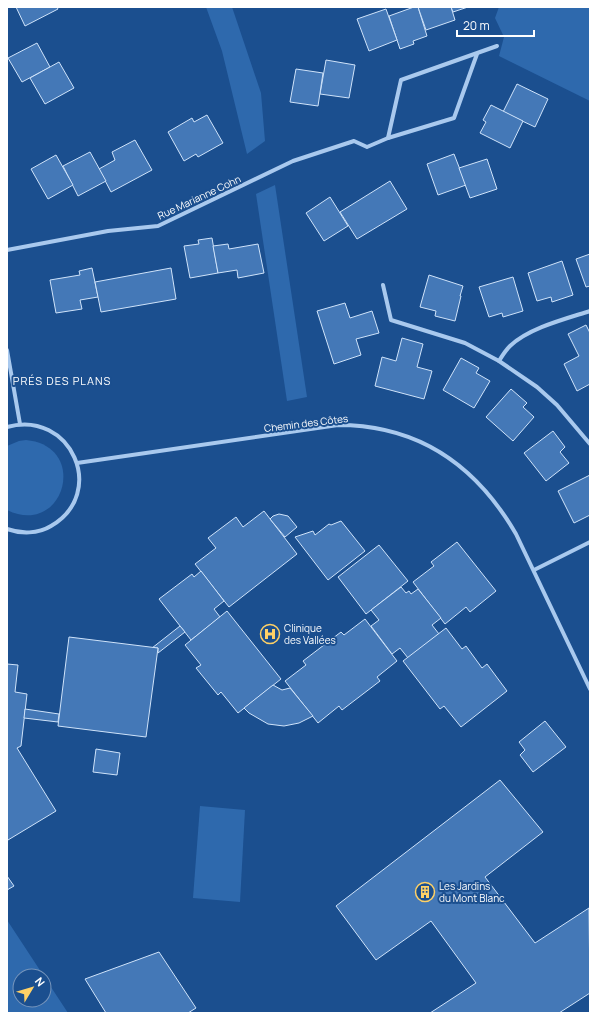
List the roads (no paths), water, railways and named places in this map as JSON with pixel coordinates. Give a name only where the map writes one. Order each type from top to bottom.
[{"type":"street","points":[[388,138],[401,80],[497,46]]},
{"type":"street","name":"Rue Marianne Cohn","points":[[7,250],[108,231],[158,226],[293,161],[354,141],[367,147],[388,138],[454,118],[477,54]]},
{"type":"street","points":[[383,284],[391,320],[466,343],[499,361],[537,386],[557,405],[590,444]]},
{"type":"street","points":[[499,361],[509,347],[521,338],[552,323],[590,311]]},
{"type":"street","points":[[7,350],[20,424]]},
{"type":"street","points":[[7,427],[20,424],[40,426],[58,435],[72,450],[77,463],[79,480],[76,497],[68,512],[62,518],[48,527],[34,532],[18,532],[7,529]]},
{"type":"street","name":"Chemin des Côtes","points":[[77,463],[338,425],[364,426],[389,430],[430,446],[452,461],[474,479],[494,501],[508,520],[534,570],[590,689]]},
{"type":"street","points":[[534,570],[590,542]]},
{"type":"place","name":"Clinique des Vallées","points":[[270,634]]},
{"type":"place","name":"Les Jardins du Mont Blanc","points":[[425,892]]},
{"type":"district","name":"PRÉS DES PLANS","points":[[62,381]]}]
